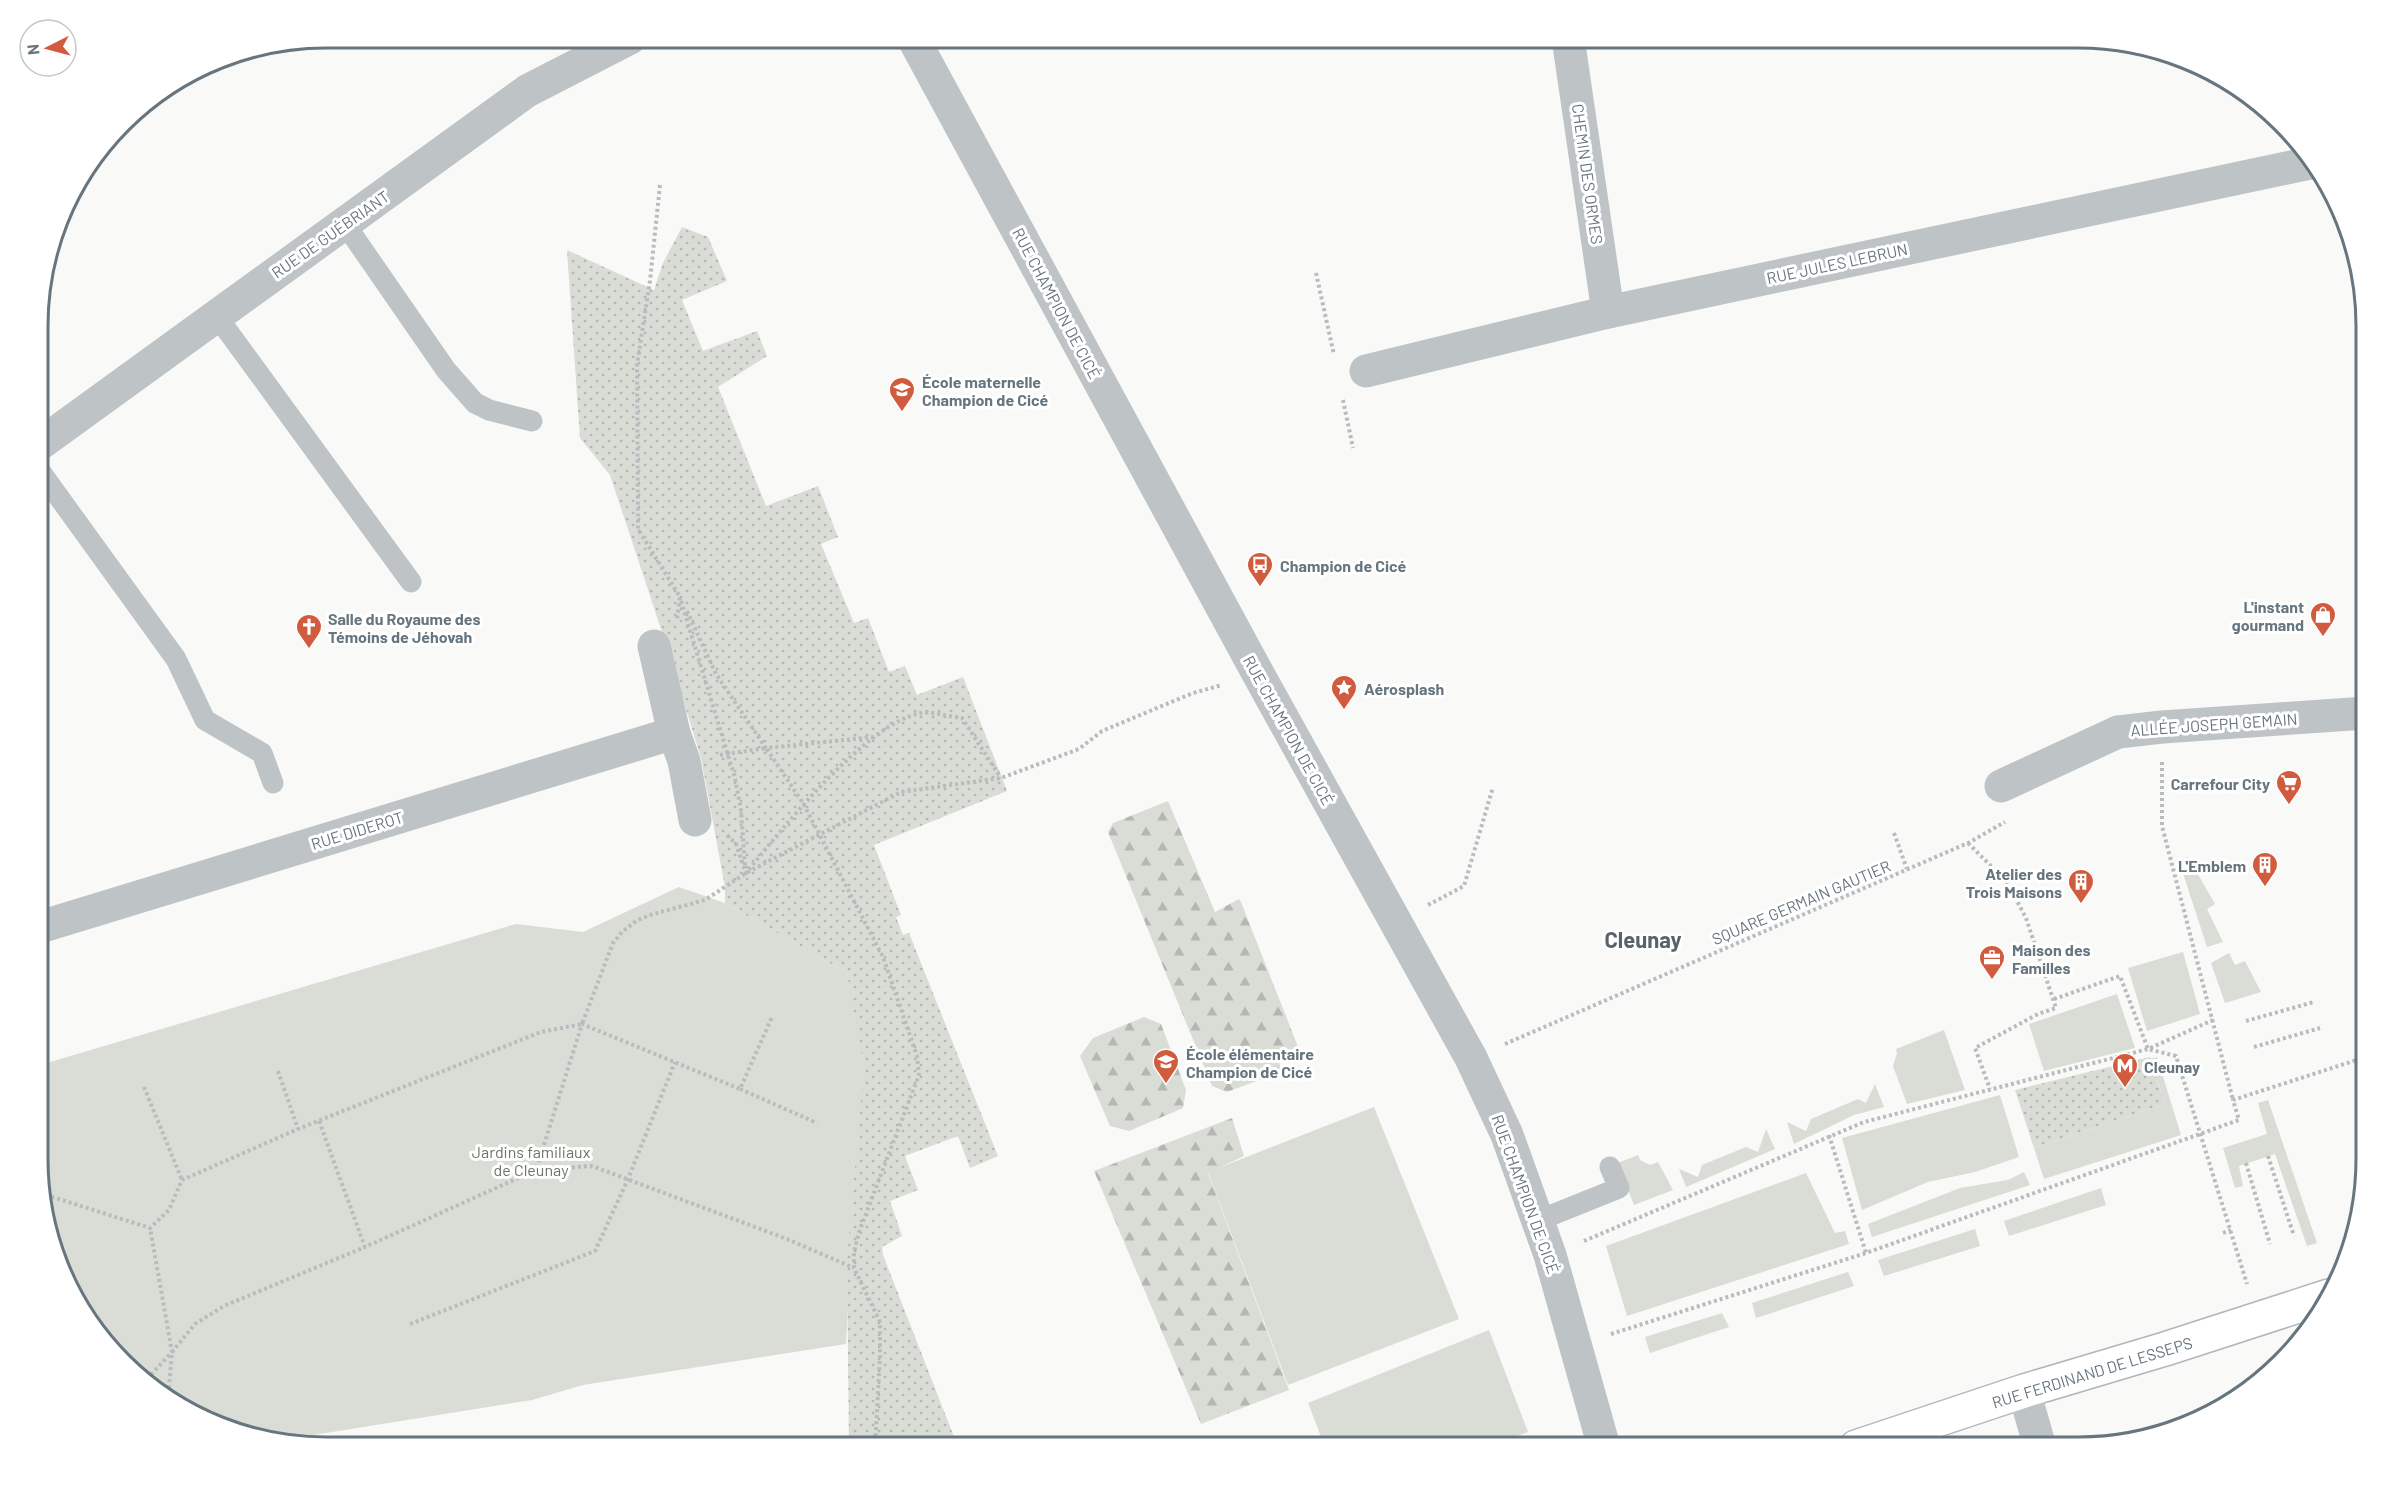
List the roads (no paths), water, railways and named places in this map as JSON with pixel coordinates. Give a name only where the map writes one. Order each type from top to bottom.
[{"type":"main road","name":"RUE FERDINAND DE LESSEPS","points":[[1886,1437],[2024,1391],[2318,1299]]},
{"type":"street","name":"RUE DE GUÉBRIANT","points":[[48,438],[527,91],[611,48]]},
{"type":"street","name":"RUE CHAMPION DE CICÉ","points":[[918,48],[1256,670],[1471,1058],[1507,1135],[1550,1255],[1601,1437]]},
{"type":"street","name":"CHEMIN DES ORMES","points":[[1569,48],[1608,312]]},
{"type":"street","name":"RUE JULES LEBRUN","points":[[1351,368],[2304,164]]},
{"type":"street","points":[[654,646],[694,820]]},
{"type":"street","name":"ALLÉE JOSEPH GEMAIN","points":[[2001,786],[2118,732],[2356,714]]},
{"type":"street","name":"RUE DIDEROT","points":[[48,925],[679,747]]},
{"type":"street","points":[[2024,1391],[2037,1437]]},
{"type":"lane","points":[[345,224],[446,370],[475,403],[489,410],[532,421]]},
{"type":"lane","points":[[216,315],[411,582]]},
{"type":"lane","points":[[48,482],[176,659],[205,720],[262,753],[273,783]]},
{"type":"lane","points":[[1537,1221],[1618,1188],[1610,1167]]},
{"type":"place","name":"École maternelle Champion de Cicé","points":[[902,413]]},
{"type":"place","name":"Champion de Cicé","points":[[1260,588]]},
{"type":"place","name":"L'instant gourmand","points":[[2323,638]]},
{"type":"place","name":"Salle du Royaume des Témoins de Jéhovah","points":[[309,650]]},
{"type":"place","name":"Aérosplash","points":[[1344,711]]},
{"type":"place","name":"Carrefour City","points":[[2289,806]]},
{"type":"place","name":"L'Emblem","points":[[2265,888]]},
{"type":"place","name":"Atelier des Trois Maisons","points":[[2081,905]]},
{"type":"place","name":"Maison des Familles","points":[[1992,981]]},
{"type":"place","name":"École élémentaire Champion de Cicé","points":[[1166,1085]]},
{"type":"place","name":"Cleunay","points":[[2125,1089]]},
{"type":"district","name":"Cleunay","points":[[1643,939]]},
{"type":"park label","name":"Jardins familiaux de Cleunay","points":[[531,1160]]}]
